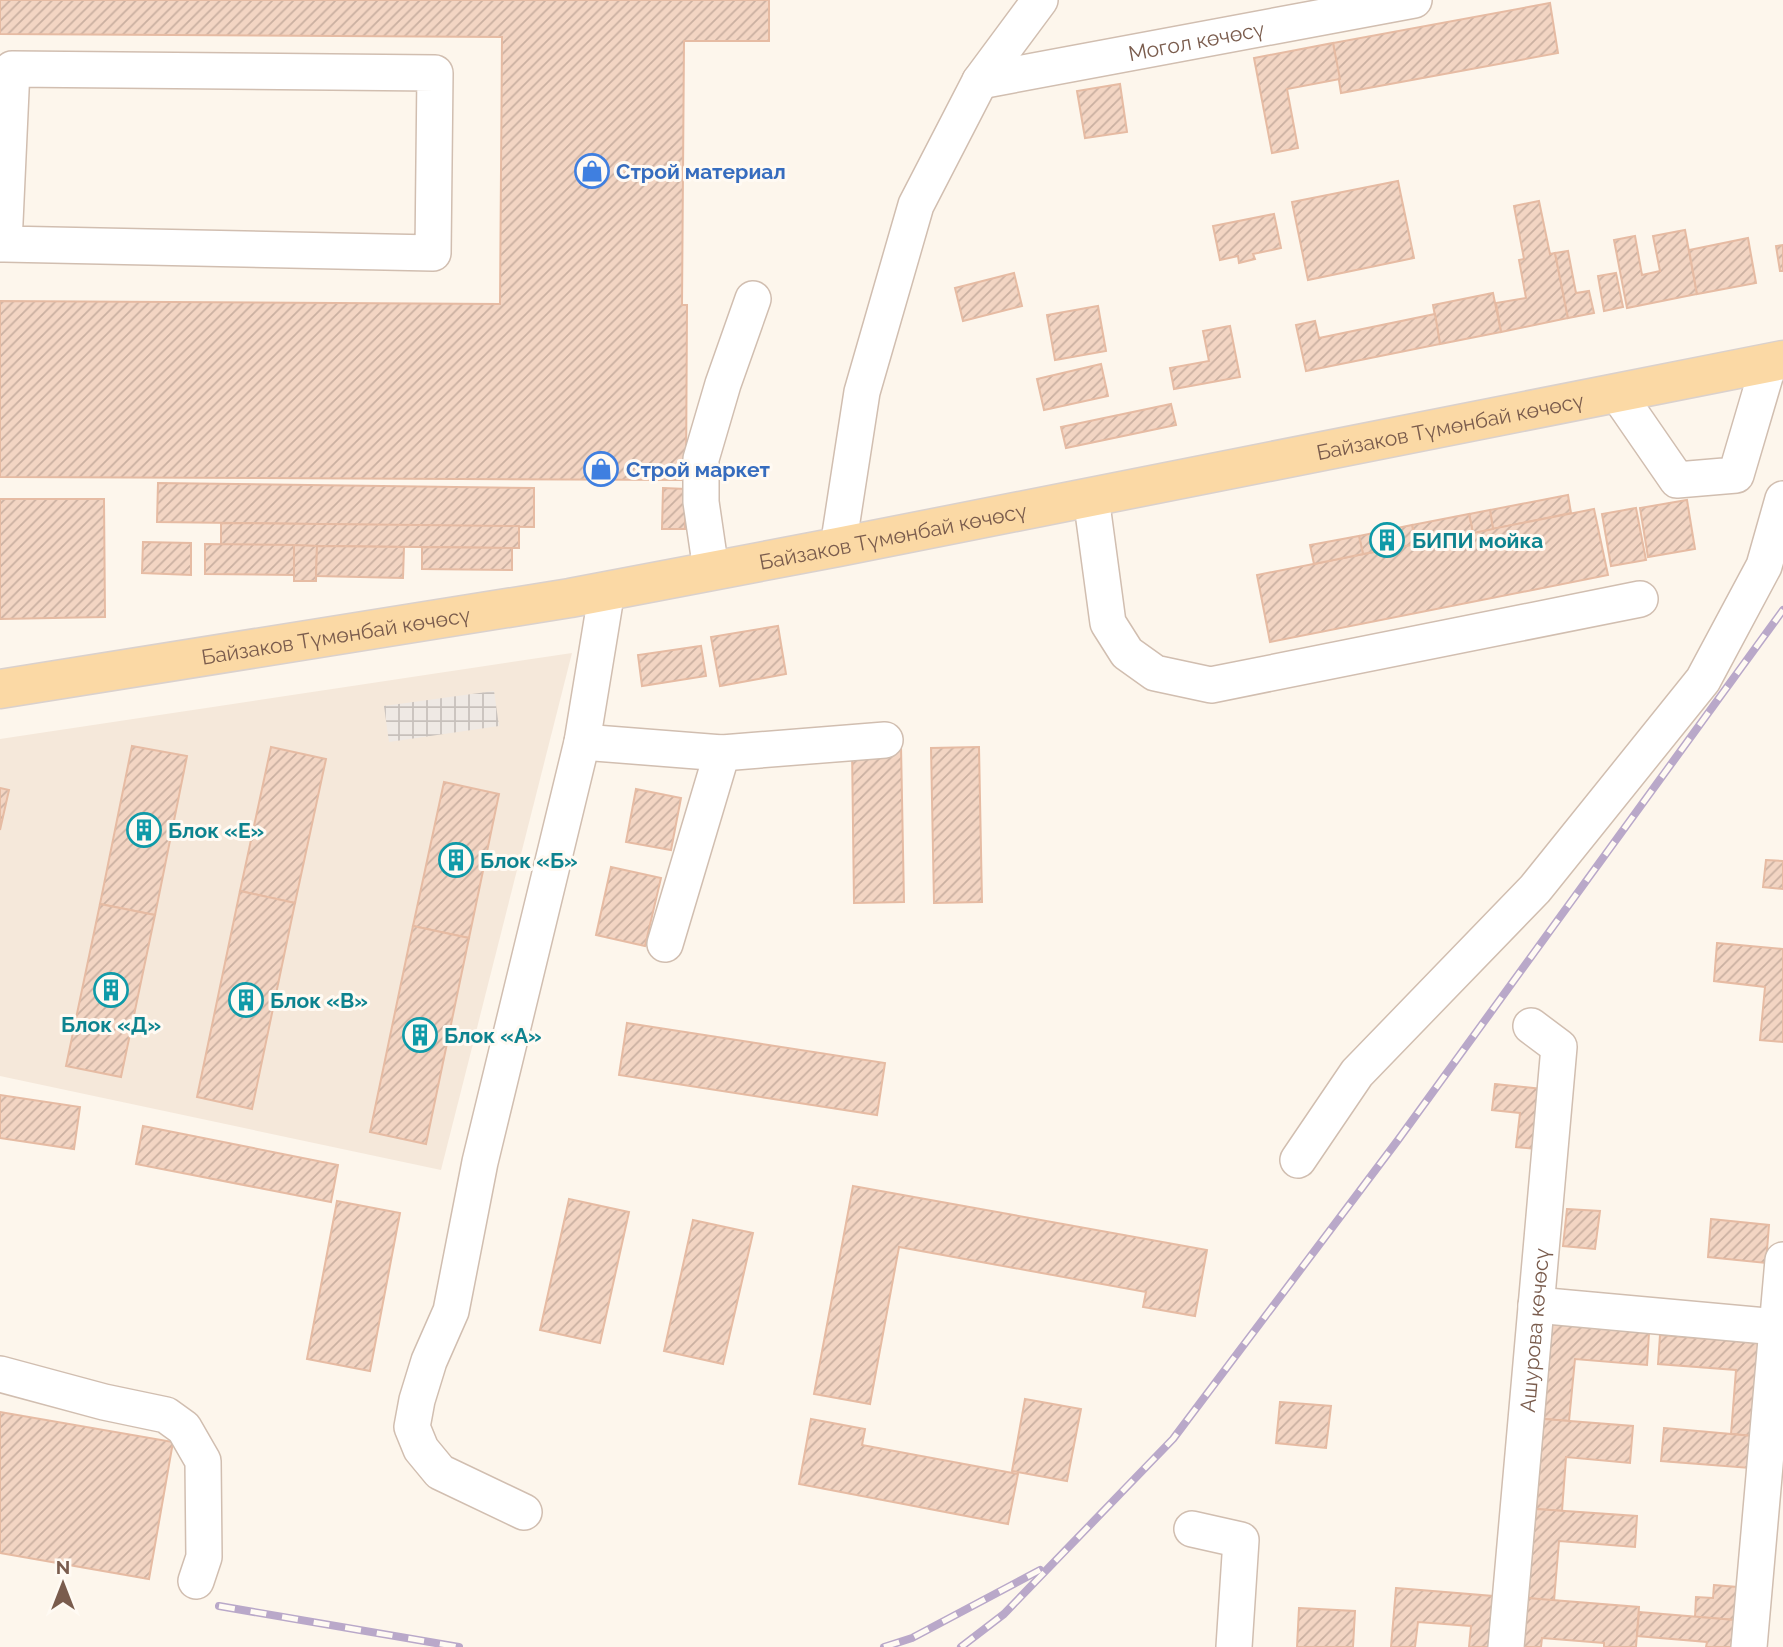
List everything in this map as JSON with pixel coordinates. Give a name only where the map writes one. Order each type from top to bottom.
[{"type":"main road","name":"Байзаков Түмөнбай көчөсү","points":[[0,689],[407,625],[607,590],[1776,362]]},
{"type":"street","points":[[838,547],[862,392],[916,205],[980,81],[1040,0]]},
{"type":"street","name":"Могол көчөсү","points":[[980,81],[1414,0]]},
{"type":"street","points":[[12,69],[435,73],[433,253],[2,244],[12,69]]},
{"type":"street","points":[[711,570],[701,502],[701,458],[753,299]]},
{"type":"street","points":[[1617,393],[1677,480],[1736,475],[1776,362]]},
{"type":"street","points":[[1091,497],[1108,624],[1127,653],[1155,673],[1210,685],[1640,599]]},
{"type":"street","points":[[1298,1160],[1357,1073],[1535,889],[1703,680],[1765,566],[1783,499]]},
{"type":"street","points":[[524,1512],[440,1472],[421,1448],[412,1427],[416,1400],[429,1361],[451,1311],[480,1162],[582,742],[607,590]]},
{"type":"street","points":[[582,742],[722,753],[885,740]]},
{"type":"street","points":[[666,944],[722,753]]},
{"type":"street","name":"Ашурова көчөсү","points":[[1506,1647],[1559,1047],[1531,1026]]},
{"type":"street","points":[[1749,1647],[1783,1260]]},
{"type":"street","points":[[1536,1305],[1777,1327]]},
{"type":"street","points":[[0,1374],[166,1415],[184,1428],[203,1461],[204,1557],[196,1581]]},
{"type":"street","points":[[1192,1529],[1241,1540],[1234,1647]]},
{"type":"shaded area","points":[[572,653],[441,1170],[0,1076],[0,739]]},
{"type":"shaded area","points":[[494,691],[499,726],[389,742],[384,706]]},
{"type":"building","name":"Строй материал","points":[[0,0],[769,0],[769,41],[684,41],[682,305],[687,305],[686,480],[0,477],[0,301],[500,304],[502,37],[0,34]]},
{"type":"building","points":[[1550,3],[1558,53],[1341,93],[1333,43]]},
{"type":"building","points":[[1333,43],[1340,79],[1287,89],[1298,148],[1272,153],[1254,58]]},
{"type":"building","points":[[1120,84],[1127,132],[1085,138],[1077,91]]},
{"type":"building","points":[[1398,181],[1414,258],[1308,280],[1292,202]]},
{"type":"building","points":[[1539,201],[1550,254],[1555,253],[1568,318],[1501,332],[1496,303],[1526,298],[1519,260],[1524,259],[1514,206]]},
{"type":"building","points":[[1274,214],[1281,248],[1253,254],[1255,259],[1239,263],[1238,256],[1220,260],[1213,226]]},
{"type":"building","points":[[1685,230],[1697,294],[1627,308],[1614,240],[1635,236],[1642,275],[1660,271],[1653,236]]},
{"type":"building","points":[[1748,238],[1756,283],[1697,294],[1689,250]]},
{"type":"building","points":[[1783,245],[1783,271],[1780,271],[1776,246]]},
{"type":"building","points":[[1568,251],[1576,293],[1589,291],[1594,313],[1568,318],[1555,253]]},
{"type":"building","points":[[1014,273],[1022,306],[963,321],[955,288]]},
{"type":"building","points":[[1616,273],[1623,307],[1604,311],[1598,276]]},
{"type":"building","points":[[1493,293],[1501,332],[1440,344],[1433,305]]},
{"type":"building","points":[[1098,306],[1106,351],[1055,360],[1047,315]]},
{"type":"building","points":[[1435,314],[1440,344],[1306,371],[1296,325],[1315,321],[1319,338]]},
{"type":"building","points":[[1230,326],[1240,377],[1174,389],[1170,368],[1209,361],[1203,331]]},
{"type":"building","points":[[1101,364],[1108,396],[1044,410],[1037,379]]},
{"type":"building","points":[[1171,404],[1176,425],[1066,448],[1061,427]]},
{"type":"building","points":[[158,483],[534,488],[534,527],[157,522]]},
{"type":"building","points":[[663,488],[686,489],[685,529],[662,529]]},
{"type":"building","points":[[1568,495],[1571,513],[1493,529],[1490,510]]},
{"type":"building","points":[[0,499],[104,499],[105,617],[0,619]]},
{"type":"building","points":[[1687,500],[1695,549],[1648,557],[1640,508]]},
{"type":"building","points":[[1636,508],[1646,560],[1611,566],[1602,514]]},
{"type":"building","points":[[1594,509],[1608,575],[1270,642],[1257,575]]},
{"type":"building","points":[[1490,510],[1493,529],[1473,533],[1469,514]]},
{"type":"building","points":[[1469,514],[1473,533],[1416,544],[1412,525]]},
{"type":"building","points":[[221,523],[519,526],[519,548],[221,545]]},
{"type":"building","name":"БИПИ мойка","points":[[1412,525],[1416,544],[1363,554],[1359,536]]},
{"type":"building","points":[[1359,536],[1363,554],[1314,564],[1310,545]]},
{"type":"building","points":[[143,542],[191,543],[191,575],[142,573]]},
{"type":"building","points":[[205,544],[294,545],[294,575],[205,574]]},
{"type":"building","points":[[294,545],[317,546],[316,581],[294,581]]},
{"type":"building","points":[[317,546],[404,547],[403,578],[316,576]]},
{"type":"building","points":[[422,547],[512,548],[512,570],[422,569]]},
{"type":"building","points":[[778,626],[786,674],[720,686],[711,637]]},
{"type":"building","points":[[701,646],[706,676],[642,686],[638,655]]},
{"type":"building","name":"Блок «Е»","points":[[132,746],[187,756],[155,915],[100,904]]},
{"type":"building","points":[[901,746],[904,902],[854,903],[852,747]]},
{"type":"building","points":[[271,747],[326,759],[295,903],[240,891]]},
{"type":"building","points":[[979,747],[982,902],[934,903],[931,748]]},
{"type":"building","name":"Блок «Б»","points":[[444,782],[499,794],[469,938],[413,926]]},
{"type":"building","points":[[0,788],[9,790],[0,830]]},
{"type":"building","points":[[636,789],[681,798],[671,850],[626,842]]},
{"type":"building","points":[[1766,860],[1783,861],[1783,889],[1763,887]]},
{"type":"building","points":[[611,867],[661,878],[645,946],[596,935]]},
{"type":"building","name":"Блок «В»","points":[[240,891],[295,903],[252,1109],[197,1097]]},
{"type":"building","name":"Блок «Д»","points":[[100,904],[155,915],[121,1077],[66,1066]]},
{"type":"building","name":"Блок «А»","points":[[413,926],[469,938],[426,1144],[370,1132]]},
{"type":"building","points":[[1717,943],[1783,949],[1783,1042],[1760,1040],[1765,987],[1714,981]]},
{"type":"building","points":[[627,1023],[885,1063],[877,1115],[619,1075]]},
{"type":"building","points":[[1495,1084],[1542,1089],[1535,1149],[1516,1147],[1520,1113],[1492,1110]]},
{"type":"building","points":[[0,1095],[80,1107],[74,1149],[0,1138]]},
{"type":"building","points":[[143,1126],[338,1165],[331,1202],[136,1164]]},
{"type":"building","points":[[853,1186],[1207,1250],[1195,1316],[1143,1307],[1146,1292],[899,1247],[870,1404],[814,1394]]},
{"type":"building","points":[[569,1199],[629,1212],[600,1343],[540,1330]]},
{"type":"building","points":[[337,1201],[400,1213],[370,1371],[307,1359]]},
{"type":"building","points":[[1567,1209],[1600,1211],[1595,1249],[1563,1246]]},
{"type":"building","points":[[1711,1219],[1769,1225],[1766,1263],[1708,1257]]},
{"type":"building","points":[[693,1220],[753,1233],[723,1364],[664,1351]]},
{"type":"building","points":[[1551,1324],[1649,1333],[1647,1365],[1575,1359],[1569,1421],[1544,1419]]},
{"type":"building","points":[[1660,1335],[1760,1343],[1753,1436],[1731,1434],[1736,1370],[1658,1364]]},
{"type":"building","points":[[1025,1399],[1081,1409],[1067,1481],[1012,1471]]},
{"type":"building","points":[[1280,1402],[1331,1406],[1326,1448],[1276,1443]]},
{"type":"building","points":[[0,1412],[173,1442],[149,1579],[0,1553]]},
{"type":"building","points":[[811,1419],[865,1429],[862,1445],[1018,1474],[1008,1524],[799,1484]]},
{"type":"building","points":[[1544,1419],[1633,1426],[1630,1463],[1566,1457],[1562,1511],[1536,1509]]},
{"type":"building","points":[[1664,1428],[1753,1436],[1750,1468],[1661,1461]]},
{"type":"building","points":[[1536,1509],[1637,1516],[1635,1547],[1559,1541],[1554,1601],[1527,1598]]},
{"type":"building","points":[[1714,1585],[1737,1587],[1735,1620],[1695,1617],[1696,1597],[1713,1598]]},
{"type":"building","points":[[1396,1588],[1493,1596],[1489,1647],[1469,1647],[1471,1626],[1418,1622],[1415,1647],[1391,1647]]},
{"type":"building","points":[[1527,1598],[1639,1607],[1636,1647],[1604,1647],[1604,1643],[1542,1638],[1541,1647],[1523,1647]]},
{"type":"building","points":[[1299,1608],[1355,1611],[1353,1647],[1297,1647]]},
{"type":"building","points":[[1639,1612],[1735,1620],[1732,1647],[1706,1647],[1707,1642],[1637,1636]]},
{"type":"railway","points":[[961,1647],[1004,1614],[1173,1439],[1398,1140],[1783,610]]},
{"type":"railway","points":[[884,1647],[912,1638],[1040,1570]]},
{"type":"railway","points":[[219,1606],[459,1647]]},
{"type":"place","name":"Строй материал","points":[[592,171]]},
{"type":"place","name":"Строй маркет","points":[[601,469]]},
{"type":"place","name":"БИПИ мойка","points":[[1387,540]]},
{"type":"place","name":"Блок «Е»","points":[[144,830]]},
{"type":"place","name":"Блок «Б»","points":[[456,860]]},
{"type":"place","name":"Блок «Д»","points":[[111,990]]},
{"type":"place","name":"Блок «В»","points":[[246,1000]]},
{"type":"place","name":"Блок «А»","points":[[420,1035]]}]
